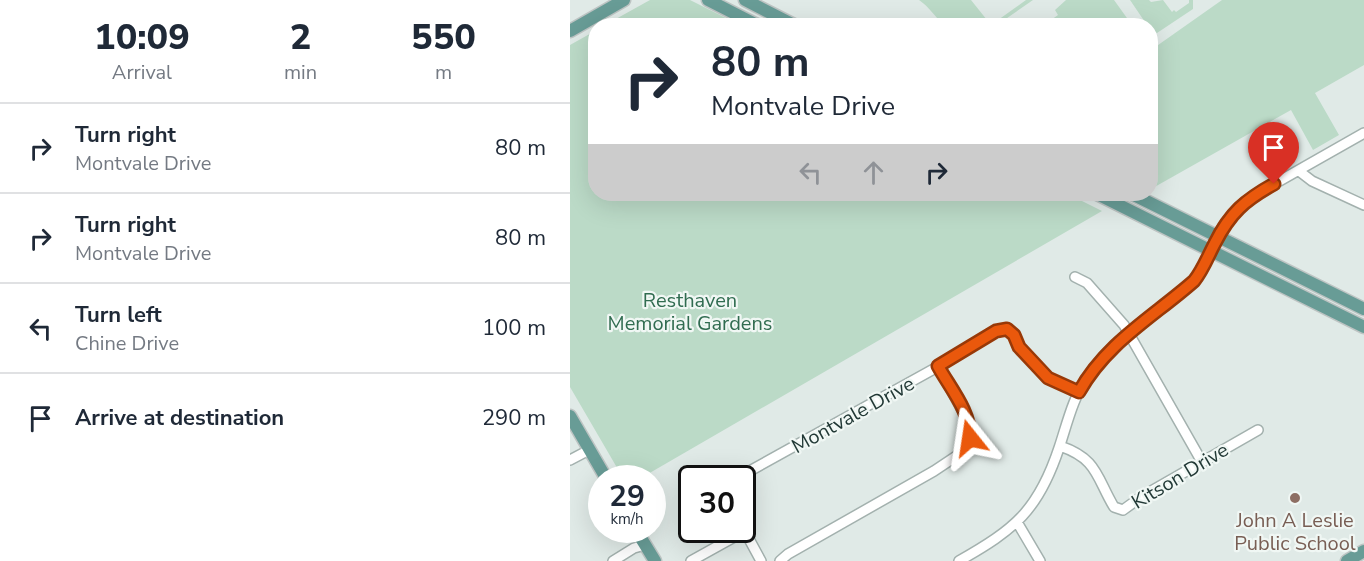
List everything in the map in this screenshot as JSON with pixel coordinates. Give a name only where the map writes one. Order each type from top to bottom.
[{"type":"main road","points":[[593,18],[624,0]]},
{"type":"main road","points":[[708,0],[743,18]]},
{"type":"main road","points":[[745,0],[780,18]]},
{"type":"main road","points":[[570,31],[588,21]]},
{"type":"main road","points":[[1111,201],[1364,327]]},
{"type":"main road","points":[[1146,201],[1364,309]]},
{"type":"main road","points":[[570,416],[598,465]]},
{"type":"main road","points":[[645,545],[655,561]]},
{"type":"main road","points":[[1347,561],[1364,551]]},
{"type":"street","points":[[959,561],[996,539],[1028,512],[1043,490],[1079,392],[1099,361],[1128,334],[1194,281],[1230,216],[1246,201],[1364,133]]},
{"type":"street","points":[[1299,171],[1312,181],[1364,205]]},
{"type":"street","points":[[1075,277],[1087,284],[1124,325],[1202,462]]},
{"type":"street","name":"Montvale Drive","points":[[756,467],[996,331],[1007,329],[1014,335],[1019,347],[1048,378],[1079,392]]},
{"type":"street","points":[[780,561],[788,554],[934,471],[961,453],[970,438],[969,423],[938,366]]},
{"type":"street","name":"Kitson Drive","points":[[1060,446],[1078,453],[1088,461],[1114,507],[1123,510],[1141,497],[1258,430]]},
{"type":"street","points":[[570,460],[589,450]]},
{"type":"street","points":[[1017,522],[1040,561]]},
{"type":"street","points":[[692,561],[720,543]]},
{"type":"street","points":[[752,543],[761,561]]},
{"type":"street","points":[[613,561],[634,548],[645,545]]},
{"type":"green space","points":[[650,0],[690,0],[726,18],[618,18]]},
{"type":"green space","points":[[919,0],[971,0],[985,18],[937,18]]},
{"type":"green space","points":[[1026,0],[1033,0],[1007,18],[1001,18]]},
{"type":"green space","points":[[1066,0],[1114,0],[1127,18],[1054,18],[1058,15],[1055,10]]},
{"type":"green space","points":[[1130,0],[1149,0],[1151,2],[1163,0],[1172,12],[1174,10],[1176,12],[1189,3],[1189,0],[1193,0],[1193,9],[1158,32],[1158,18],[1142,18]]},
{"type":"green space","points":[[1222,0],[1364,0],[1364,65],[1315,93],[1339,135],[1313,150],[1291,110],[1158,185],[1158,45]]},
{"type":"green space","name":"Resthaven Memorial Gardens","points":[[588,35],[588,201],[1082,201],[1102,211],[663,465],[615,465],[570,387],[570,45]]},
{"type":"place","name":"John A Leslie Public School","points":[[1295,498]]},
{"type":"route","points":[[970,438],[969,423],[938,366],[996,331],[1007,329],[1014,335],[1019,347],[1048,378],[1079,392],[1099,361],[1113,347],[1194,281],[1230,216],[1253,196],[1274,184]]}]
